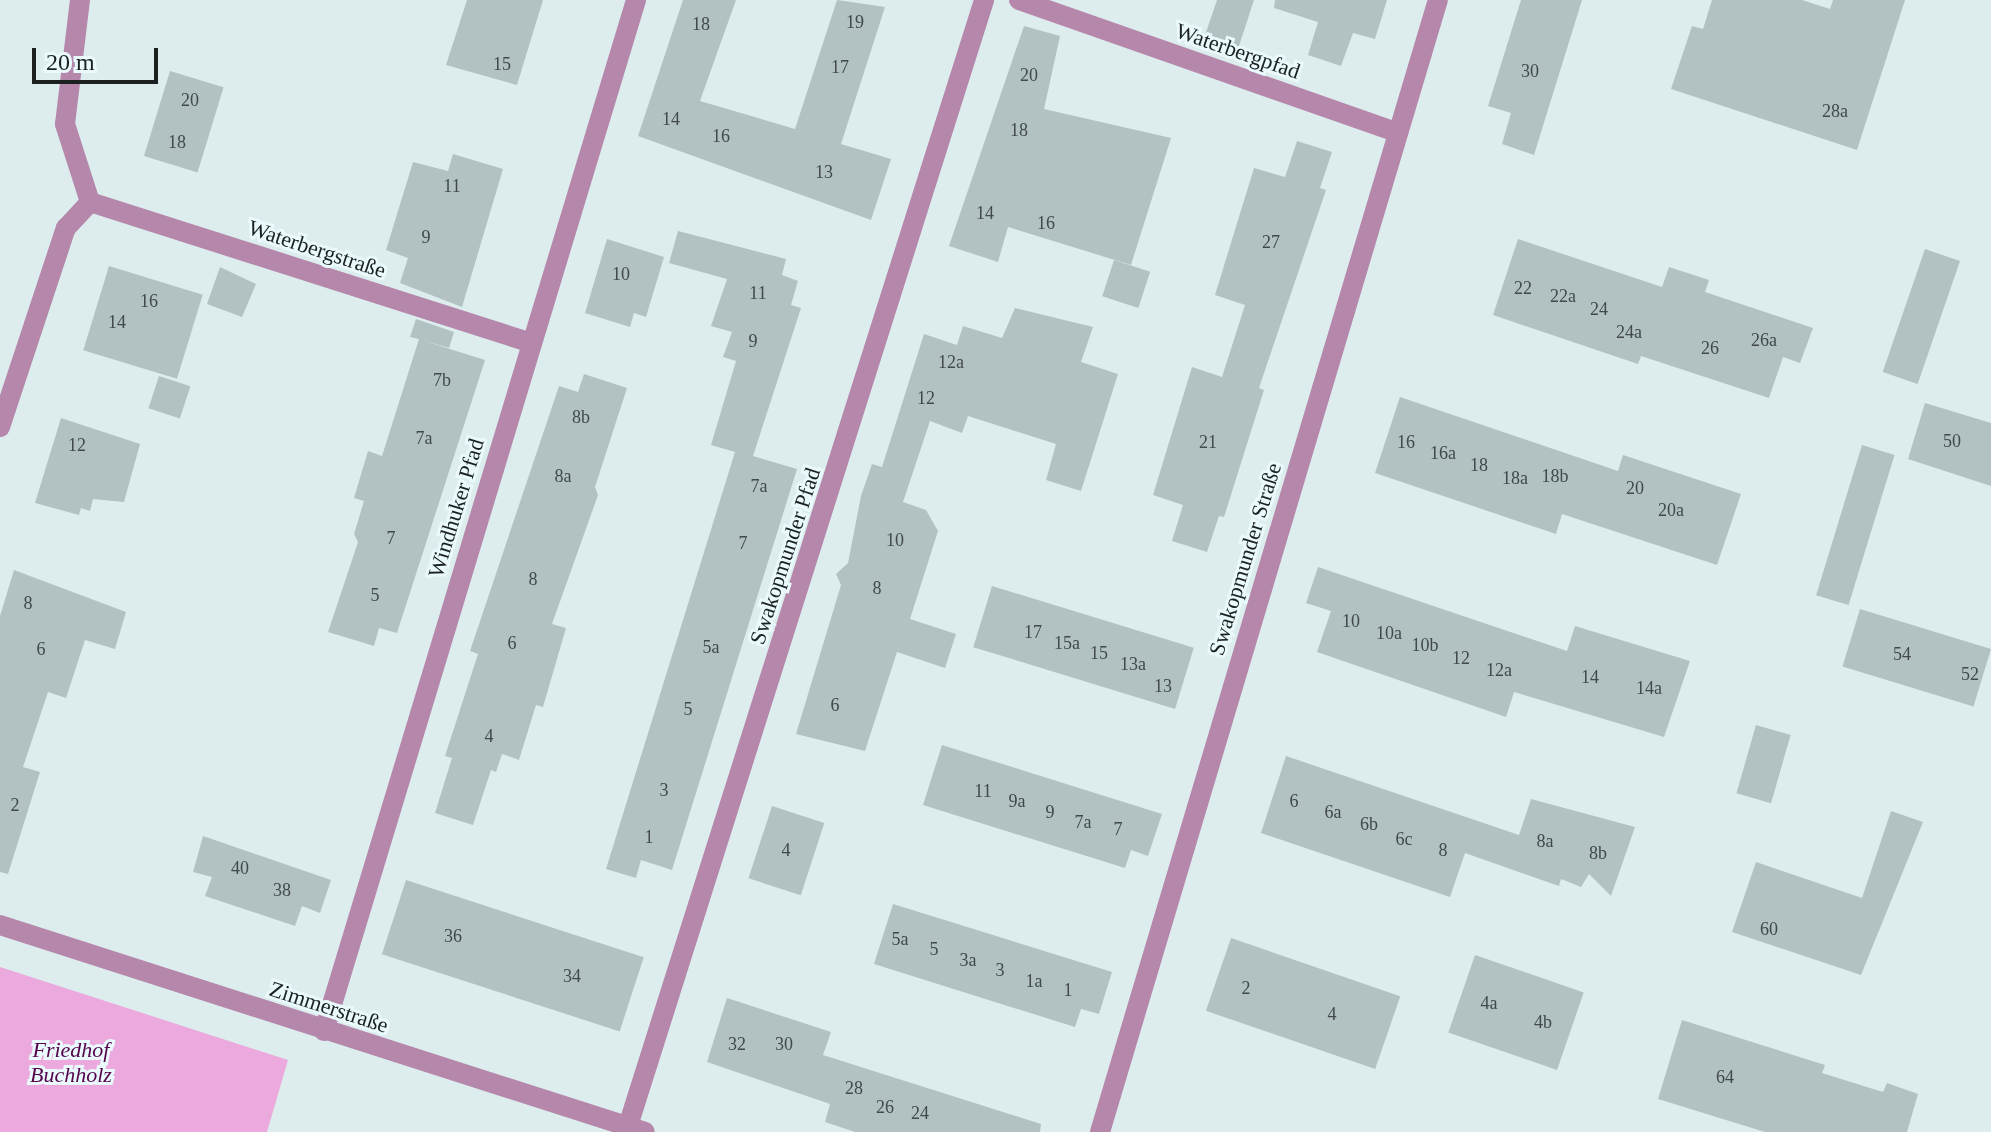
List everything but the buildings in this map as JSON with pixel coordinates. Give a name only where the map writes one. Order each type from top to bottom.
[{"type":"street","points":[[0,427],[66,228],[90,202],[65,124],[80,0]]},
{"type":"street","name":"Windhuker Pfad","points":[[324,1031],[636,0]]},
{"type":"street","name":"Swakopmunder Pfad","points":[[637,1129],[984,0]]},
{"type":"street","name":"Waterbergpfad","points":[[1019,0],[1396,132]]},
{"type":"street","name":"Swakopmunder Straße","points":[[1100,1132],[1396,132],[1438,0]]},
{"type":"street","name":"Waterbergstraße","points":[[90,202],[530,342]]},
{"type":"street","name":"Zimmerstraße","points":[[0,925],[637,1129]]},
{"type":"green space","name":"Friedhof Buchholz","points":[[0,967],[288,1060],[267,1132],[0,1132]]}]
